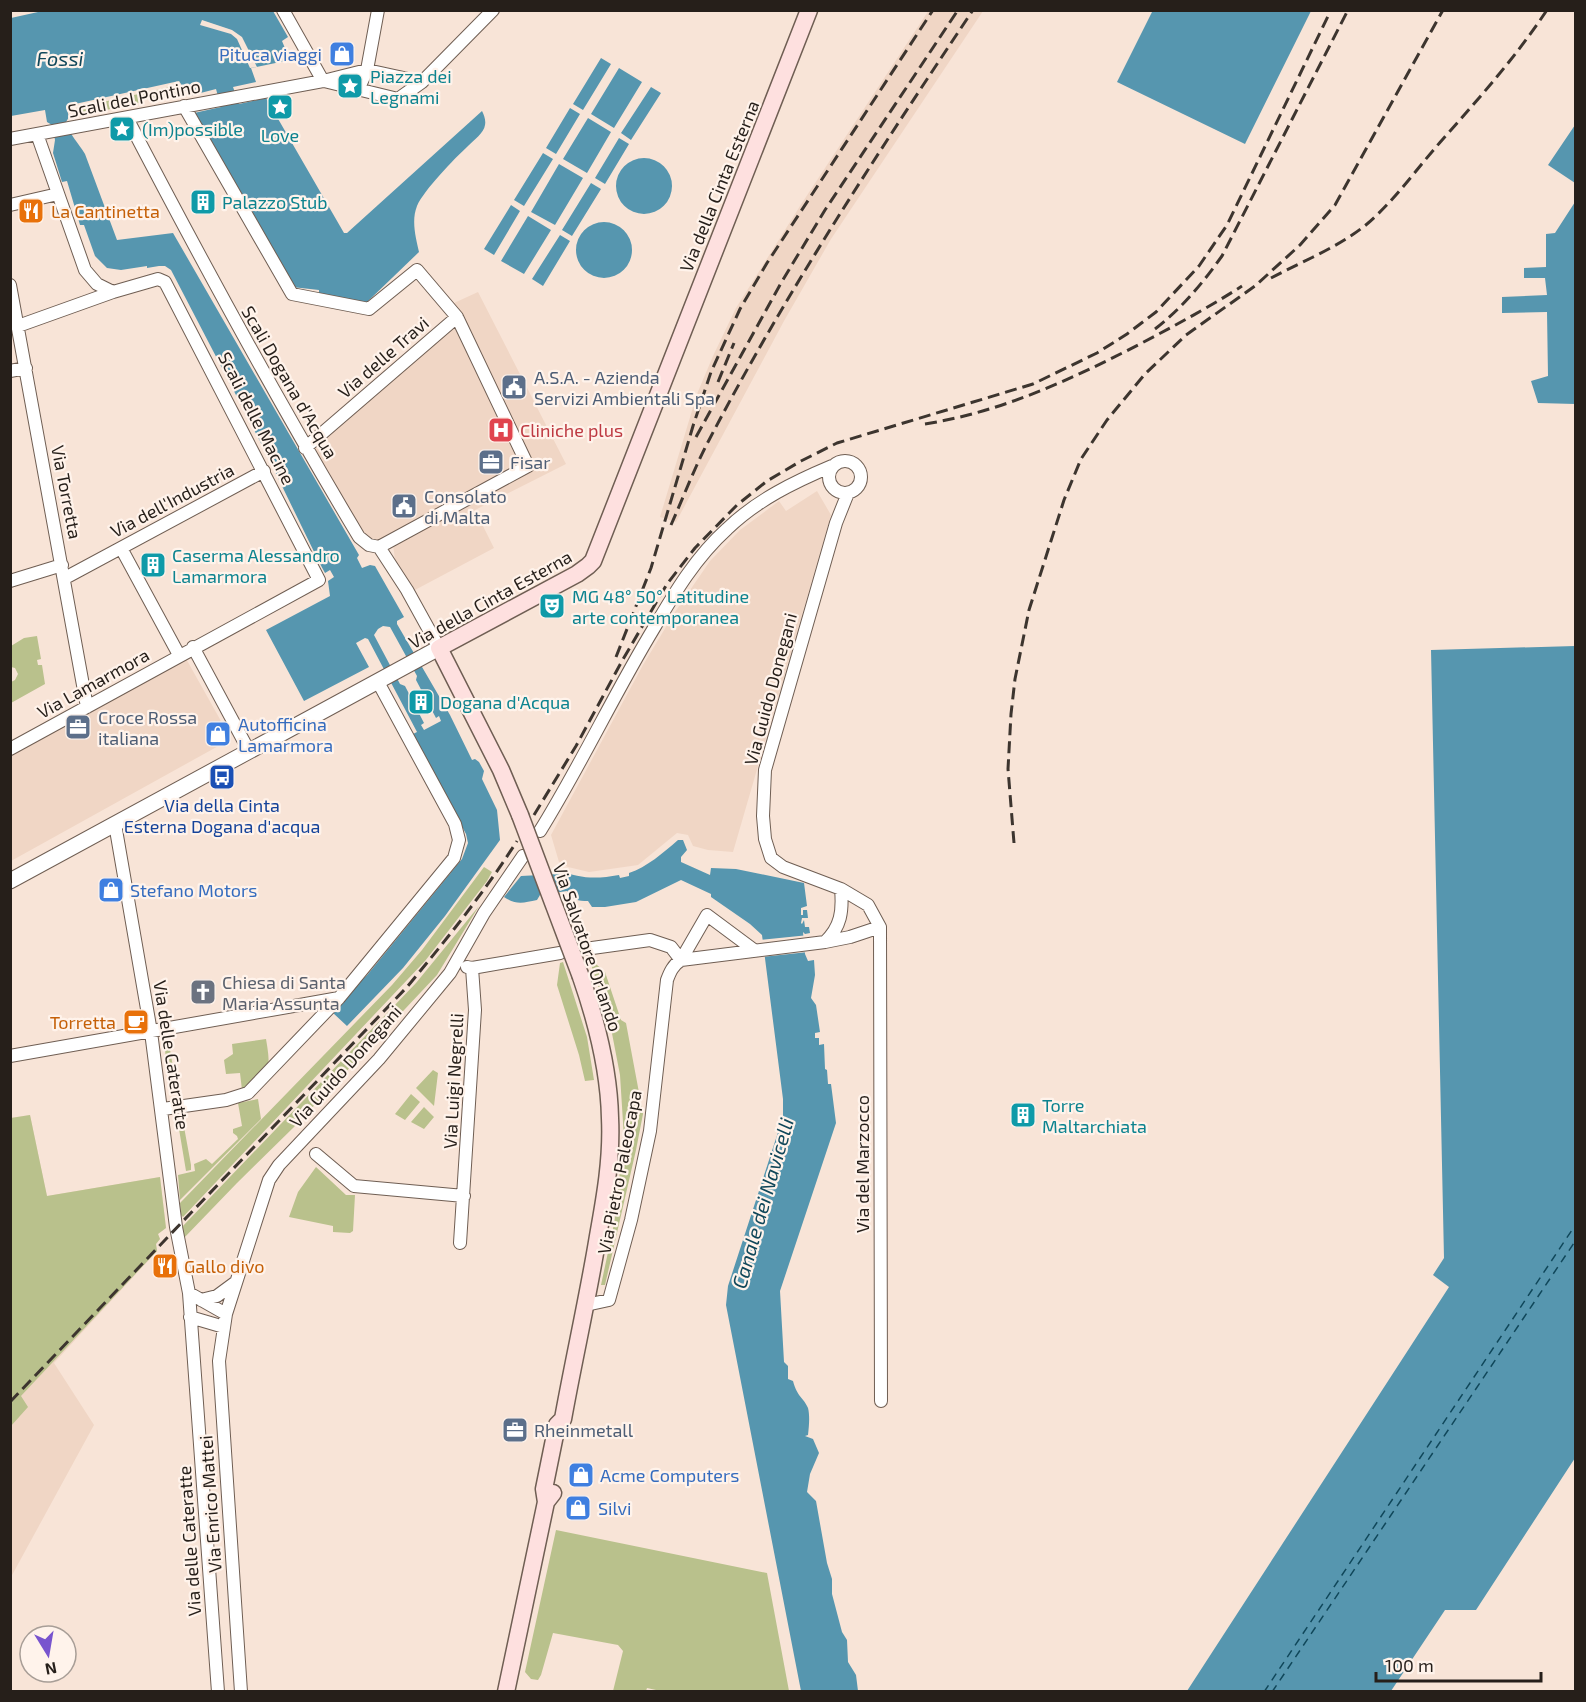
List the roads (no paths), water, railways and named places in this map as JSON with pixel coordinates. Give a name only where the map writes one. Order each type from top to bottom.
[{"type":"main road","name":"Via della Cinta Esterna","points":[[439,648],[577,574],[593,561],[809,10]]},
{"type":"main road","name":"Via Salvatore Orlando","points":[[439,648],[501,770],[581,976],[604,1056],[610,1120],[606,1187],[586,1305],[563,1419],[567,1427],[554,1492],[546,1502],[506,1692]]},
{"type":"street","points":[[283,10],[323,81],[398,99],[422,82],[494,10]]},
{"type":"street","points":[[358,90],[367,70],[378,10]]},
{"type":"street","points":[[323,81],[367,70],[422,82]]},
{"type":"street","name":"Scali del Pontino","points":[[10,139],[323,81]]},
{"type":"street","points":[[186,106],[292,294],[369,309],[417,270],[457,317],[528,466],[379,547]]},
{"type":"street","name":"Scali Dogana d'Acqua","points":[[127,118],[200,259],[305,448],[359,537],[369,545],[379,547],[439,648]]},
{"type":"street","points":[[37,134],[85,270],[98,284],[113,292]]},
{"type":"street","points":[[10,205],[58,194]]},
{"type":"street","name":"Scali delle Macine","points":[[113,292],[158,279],[164,280],[319,580]]},
{"type":"street","name":"Via Torretta","points":[[10,285],[87,707]]},
{"type":"street","points":[[18,326],[113,292]]},
{"type":"street","name":"Via delle Travi","points":[[305,448],[457,317]]},
{"type":"street","points":[[10,371],[26,368]]},
{"type":"street","points":[[540,831],[567,787],[620,684],[696,561],[727,528],[768,497],[798,482],[843,461],[854,463],[861,477],[857,488],[848,493],[838,492],[831,486],[808,481],[798,482]]},
{"type":"street","points":[[831,486],[828,476],[832,466]]},
{"type":"street","name":"Via dell'Industria","points":[[10,581],[64,571],[121,548],[264,471]]},
{"type":"street","name":"Via Guido Donegani","points":[[841,889],[783,867],[774,861],[766,845],[763,816],[765,770],[836,523],[848,493]]},
{"type":"street","points":[[121,548],[179,655]]},
{"type":"street","name":"Via Lamarmora","points":[[10,749],[319,580]]},
{"type":"street","points":[[194,647],[249,751]]},
{"type":"street","name":"Via della Cinta Esterna","points":[[10,881],[439,648]]},
{"type":"street","points":[[163,1109],[226,1100],[248,1093],[339,998],[454,858],[458,847],[458,833],[455,824],[378,682]]},
{"type":"street","name":"Via delle Cateratte","points":[[115,824],[151,1032],[163,1109],[176,1227],[189,1293],[218,1692]]},
{"type":"street","name":"Via Guido Donegani","points":[[225,1320],[269,1180],[274,1171],[378,1059],[457,963],[484,913],[523,856]]},
{"type":"street","points":[[681,960],[825,942],[880,927],[868,905],[841,889]]},
{"type":"street","points":[[825,942],[835,931],[839,922],[842,908],[841,889]]},
{"type":"street","points":[[681,960],[706,915],[754,950]]},
{"type":"street","name":"Via del Marzocco","points":[[880,927],[881,1401]]},
{"type":"street","points":[[585,949],[650,940],[671,947],[681,960]]},
{"type":"street","points":[[457,963],[472,968],[560,953]]},
{"type":"street","name":"Via Pietro Paleocapa","points":[[586,1305],[609,1300],[631,1220],[650,1131],[667,980],[674,965],[681,960]]},
{"type":"street","name":"Via Luigi Negrelli","points":[[460,1243],[475,1010],[472,968]]},
{"type":"street","points":[[10,1056],[339,998]]},
{"type":"street","points":[[316,1154],[354,1186],[464,1196]]},
{"type":"street","points":[[201,1300],[217,1296],[236,1282]]},
{"type":"street","points":[[189,1293],[225,1320]]},
{"type":"street","points":[[190,1317],[225,1320]]},
{"type":"street","name":"Via Enrico Mattei","points":[[225,1320],[219,1373],[241,1692]]},
{"type":"water","name":"Fossi","points":[[47,10],[273,11],[288,37],[282,41],[290,60],[251,68],[256,82],[233,87],[239,104],[266,98],[344,233],[347,233],[482,111],[484,116],[485,125],[481,134],[440,175],[417,206],[414,223],[419,252],[365,304],[319,295],[319,290],[292,287],[194,113],[221,107],[216,89],[189,96],[179,81],[66,106],[69,117],[66,122],[85,154],[117,240],[173,233],[359,555],[357,558],[362,568],[375,566],[404,617],[397,621],[397,624],[450,715],[472,760],[479,762],[484,771],[482,779],[497,810],[500,840],[445,916],[403,968],[347,1026],[332,1012],[368,974],[462,859],[468,843],[466,834],[413,734],[417,732],[368,639],[365,638],[356,643],[369,667],[304,701],[266,630],[330,596],[328,581],[334,577],[330,570],[325,573],[319,562],[263,447],[171,270],[165,266],[121,270],[107,268],[95,256],[84,225],[80,225],[67,181],[62,182],[53,153],[55,140],[52,125],[47,122],[45,110],[11,116],[11,18]],"holes":[[[383,626],[390,627],[417,676],[416,680],[436,718],[439,716],[441,721],[424,730],[421,725],[424,723],[405,686],[400,684],[374,635]]]},
{"type":"water","points":[[1153,10],[1311,11],[1245,144],[1117,82]]},
{"type":"water","points":[[601,58],[611,64],[583,110],[573,104]]},
{"type":"water","points":[[619,68],[642,82],[614,128],[591,114]]},
{"type":"water","points":[[651,87],[661,93],[631,140],[621,133]]},
{"type":"water","points":[[570,108],[580,114],[556,154],[546,148]]},
{"type":"water","points":[[588,118],[611,132],[587,173],[563,159]]},
{"type":"water","points":[[1575,125],[1575,183],[1548,165]]},
{"type":"water","points":[[619,138],[629,144],[605,184],[595,178]]},
{"type":"water","points":[[543,153],[553,159],[524,206],[514,200]]},
{"type":"water","points":[[639,158],[649,158],[664,166],[670,175],[672,186],[670,197],[664,206],[649,214],[639,214],[628,209],[621,202],[616,191],[616,181],[621,170],[628,163]]},
{"type":"water","points":[[559,164],[583,178],[555,225],[531,212]]},
{"type":"water","points":[[591,183],[601,189],[572,236],[562,230]]},
{"type":"water","points":[[1575,202],[1575,404],[1538,403],[1531,381],[1548,376],[1547,312],[1502,313],[1502,297],[1547,295],[1545,278],[1524,278],[1524,268],[1546,267],[1546,234],[1555,233]]},
{"type":"water","points":[[511,205],[520,211],[494,255],[484,249]]},
{"type":"water","points":[[528,216],[551,230],[524,274],[501,261]]},
{"type":"water","points":[[599,222],[609,222],[624,230],[630,239],[632,250],[630,261],[624,270],[609,278],[599,278],[588,273],[581,266],[576,255],[576,245],[581,234],[588,227]]},
{"type":"water","points":[[560,235],[570,241],[543,286],[532,279]]},
{"type":"water","points":[[1575,646],[1575,1458],[1476,1610],[1445,1610],[1391,1691],[1187,1691],[1449,1287],[1433,1275],[1444,1258],[1431,650]]},
{"type":"water","name":"Canale dei Navicelli","points":[[678,840],[683,840],[687,850],[681,857],[681,862],[710,875],[711,868],[736,869],[804,883],[807,906],[801,908],[801,915],[803,915],[803,910],[807,910],[808,918],[802,918],[801,923],[804,920],[805,927],[809,927],[810,933],[803,932],[805,954],[808,961],[814,960],[815,975],[811,998],[816,1005],[820,1032],[815,1033],[815,1038],[819,1038],[819,1045],[824,1044],[825,1069],[828,1084],[831,1084],[836,1123],[780,1291],[784,1362],[788,1366],[788,1379],[793,1381],[796,1391],[808,1408],[808,1435],[805,1436],[813,1439],[819,1453],[810,1474],[807,1492],[816,1501],[832,1579],[832,1594],[842,1632],[847,1640],[848,1662],[856,1675],[858,1691],[801,1691],[726,1305],[728,1286],[783,1117],[783,1099],[762,935],[711,897],[711,894],[681,880],[636,902],[605,907],[592,907],[588,901],[576,899],[567,891],[540,895],[537,900],[524,902],[512,901],[504,897],[521,876],[560,874],[559,870],[589,877],[629,876],[629,873],[661,855]]},
{"type":"railway","points":[[616,657],[651,568],[711,372],[740,309],[767,263],[933,10]]},
{"type":"railway","points":[[696,437],[781,283],[825,210],[958,10]]},
{"type":"railway","points":[[671,525],[708,442],[769,331],[868,169],[973,10]]},
{"type":"railway","points":[[534,815],[576,746],[667,584],[695,548],[737,505],[767,481],[837,443],[1033,384],[1097,353],[1156,312],[1199,266],[1227,225],[1331,10]]},
{"type":"railway","points":[[1155,329],[1191,295],[1222,256],[1348,10]]},
{"type":"railway","points":[[1014,843],[1008,769],[1015,679],[1029,610],[1064,500],[1081,459],[1107,420],[1145,374],[1186,335],[1255,286],[1300,245],[1335,205],[1443,10]]},
{"type":"railway","points":[[1271,278],[1345,240],[1378,214],[1497,76],[1547,10]]},
{"type":"railway","points":[[925,424],[981,412],[1061,382],[1151,338],[1242,286]]},
{"type":"railway","points":[[718,382],[734,343]]},
{"type":"railway","points":[[10,1402],[407,987],[464,916],[517,841]]},
{"type":"place","name":"Pituca viaggi","points":[[342,54]]},
{"type":"place","name":"Piazza dei Legnami","points":[[350,86]]},
{"type":"place","name":"Love","points":[[280,107]]},
{"type":"place","name":"(Im)possible","points":[[122,129]]},
{"type":"place","name":"Palazzo Stub","points":[[203,202]]},
{"type":"place","name":"La Cantinetta","points":[[31,211]]},
{"type":"place","name":"A.S.A. - Azienda Servizi Ambientali Spa","points":[[514,387]]},
{"type":"place","name":"Cliniche plus","points":[[501,430]]},
{"type":"place","name":"Fisar","points":[[491,462]]},
{"type":"place","name":"Consolato di Malta","points":[[404,506]]},
{"type":"place","name":"Caserma Alessandro Lamarmora","points":[[153,565]]},
{"type":"place","name":"MG 48° 50° Latitudine arte contemporanea","points":[[552,606]]},
{"type":"place","name":"Dogana d'Acqua","points":[[421,702]]},
{"type":"place","name":"Croce Rossa italiana","points":[[78,727]]},
{"type":"place","name":"Autofficina Lamarmora","points":[[218,734]]},
{"type":"place","name":"Via della Cinta Esterna Dogana d'acqua","points":[[222,777]]},
{"type":"place","name":"Stefano Motors","points":[[111,890]]},
{"type":"place","name":"Chiesa di Santa Maria Assunta","points":[[203,992]]},
{"type":"place","name":"Torretta","points":[[136,1022]]},
{"type":"place","name":"Torre Maltarchiata","points":[[1023,1115]]},
{"type":"place","name":"Gallo divo","points":[[165,1266]]},
{"type":"place","name":"Rheinmetall","points":[[515,1430]]},
{"type":"place","name":"Acme Computers","points":[[581,1475]]},
{"type":"place","name":"Silvi","points":[[578,1508]]}]
